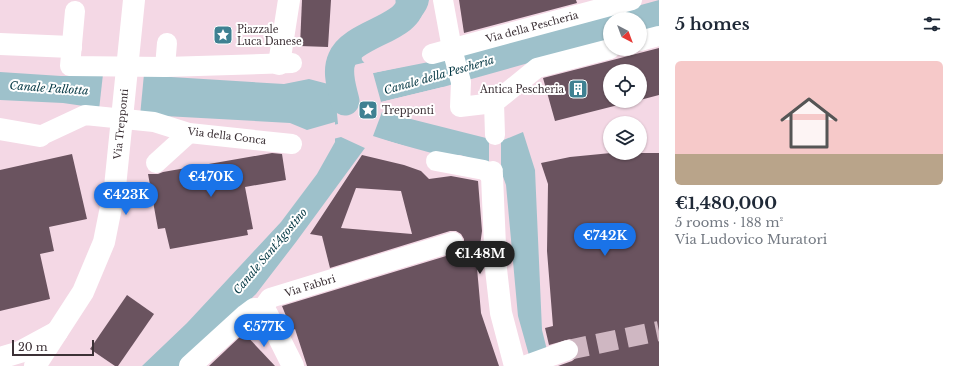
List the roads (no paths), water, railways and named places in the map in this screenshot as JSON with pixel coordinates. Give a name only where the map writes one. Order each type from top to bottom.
[{"type":"street","name":"Via Trepponti","points":[[39,363],[83,292],[104,242],[115,187],[134,0]]},
{"type":"street","points":[[0,44],[71,57],[165,67],[286,63],[289,0]]},
{"type":"street","points":[[442,0],[461,82],[460,108],[494,103],[521,79],[537,68],[603,51]]},
{"type":"street","name":"Via della Pescheria","points":[[432,54],[453,52],[632,0]]},
{"type":"street","points":[[71,57],[75,11]]},
{"type":"street","points":[[647,39],[659,36]]},
{"type":"street","points":[[165,67],[167,43]]},
{"type":"street","points":[[494,103],[495,135]]},
{"type":"street","name":"Via della Conca","points":[[0,129],[40,136],[85,115],[154,122],[189,133],[292,144]]},
{"type":"street","points":[[156,163],[189,133]]},
{"type":"street","points":[[436,161],[493,173],[496,269],[501,313],[515,366]]},
{"type":"street","name":"Via Fabbri","points":[[190,366],[246,315],[254,309],[262,309],[270,298],[453,242]]},
{"type":"street","points":[[262,309],[267,314],[293,366]]},
{"type":"street","points":[[0,358],[20,352],[58,332]]},
{"type":"street","points":[[524,366],[568,350]]},
{"type":"water","points":[[397,0],[429,0],[426,9],[420,18],[412,25],[361,54],[362,60],[373,73],[466,53],[603,15],[603,42],[443,87],[381,102],[383,112],[486,138],[501,141],[523,132],[535,170],[542,330],[551,366],[532,366],[518,316],[506,185],[501,171],[487,163],[460,155],[439,155],[373,137],[256,294],[181,366],[142,366],[187,323],[281,222],[317,174],[335,142],[335,122],[307,130],[290,123],[146,115],[63,103],[0,100],[0,72],[61,76],[155,76],[284,84],[309,79],[332,85],[345,66],[337,63],[336,48],[394,15]]},
{"type":"water","points":[[659,0],[659,27],[647,30],[647,12],[615,12]]},
{"type":"waterway","points":[[345,101],[340,75],[340,64],[342,59],[348,50],[357,43],[393,24],[402,17],[409,10],[410,0]]},
{"type":"tunnel","points":[[568,350],[659,331]]},
{"type":"place","name":"Piazzale Luca Danese","points":[[223,35]]},
{"type":"place","name":"Antica Pescheria","points":[[578,89]]},
{"type":"place","name":"Trepponti","points":[[368,110]]},
{"type":"water label","name":"Canale della Pescheria","points":[[439,75]]},
{"type":"water label","name":"Canale Pallotta","points":[[49,88]]},
{"type":"water label","name":"Canale Sant'Agostino","points":[[270,251]]}]
